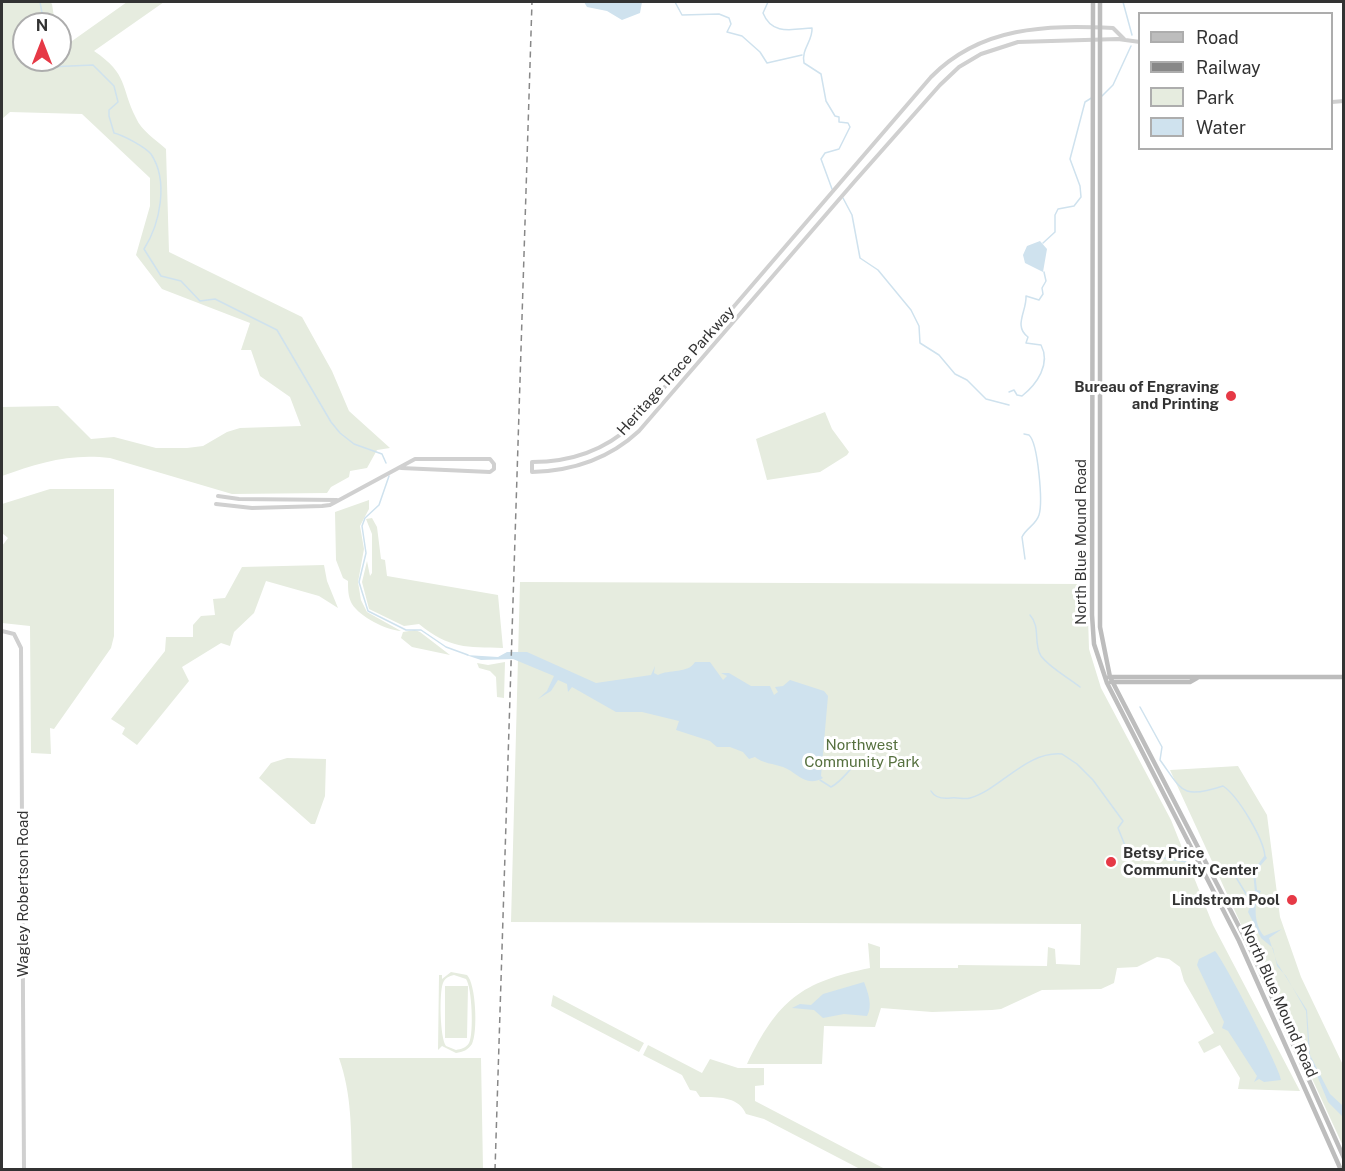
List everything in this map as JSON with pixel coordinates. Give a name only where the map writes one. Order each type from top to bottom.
[{"type":"main road","name":"North Blue Mound Road","points":[[1093,2],[1092,615],[1095,644],[1107,683],[1116,695],[1214,875],[1248,944],[1344,1158]]},
{"type":"main road","name":"North Blue Mound Road","points":[[1100,2],[1100,627],[1116,695]]},
{"type":"main road","points":[[1104,676],[1344,677]]},
{"type":"main road","points":[[1107,683],[1190,682],[1200,676]]},
{"type":"main road","name":"North Blue Mound Road","points":[[1126,714],[1239,941],[1341,1170]]},
{"type":"main road","points":[[1312,1106],[1319,1103]]},
{"type":"street","name":"Heritage Trace Parkway","points":[[1124,39],[1115,29],[1100,28],[1040,28],[1008,32],[976,43],[946,63],[632,424],[611,442],[591,451],[566,459],[532,462],[532,472],[560,470],[592,460],[621,446],[644,427],[855,181],[940,85],[959,67],[981,54],[1008,44],[1041,40],[1093,39],[1124,39],[1138,42]]},
{"type":"street","points":[[216,504],[252,508],[318,507],[337,500],[415,459],[435,457],[490,459],[494,464],[494,469],[490,472],[401,468]]},
{"type":"street","points":[[218,496],[239,499],[337,500]]},
{"type":"street","name":"Wagley Robertson Road","points":[[2,631],[14,634],[21,648],[25,919],[24,1170]]},
{"type":"green space","points":[[2,2],[50,2],[53,12],[12,12],[12,72],[72,72],[72,41],[127,2],[164,2],[94,51],[105,59],[118,74],[141,127],[166,149],[169,252],[302,317],[332,371],[349,411],[390,448],[377,450],[367,468],[350,471],[349,477],[331,487],[327,493],[232,494],[110,458],[95,457],[54,460],[2,476],[2,407],[58,406],[91,439],[114,437],[156,448],[203,446],[227,432],[240,428],[301,426],[290,397],[260,376],[251,350],[241,350],[250,323],[162,289],[136,255],[150,206],[150,178],[82,114],[10,112],[2,119]]},
{"type":"green space","points":[[825,412],[832,429],[849,452],[847,455],[820,472],[767,480],[756,439]]},
{"type":"green space","points":[[50,489],[114,489],[114,636],[111,648],[54,729],[50,728],[51,754],[31,753],[30,626],[2,623],[2,546],[8,538],[2,533],[2,504]]},
{"type":"green space","points":[[369,500],[369,509],[360,526],[364,549],[358,582],[361,600],[367,612],[401,631],[374,622],[356,609],[350,599],[348,581],[343,578],[336,560],[335,512]]},
{"type":"green space","points":[[372,518],[377,527],[381,559],[385,560],[387,576],[498,595],[503,648],[459,645],[440,638],[419,624],[404,626],[369,609],[362,582],[367,561],[370,576],[372,573],[372,534],[366,519]]},
{"type":"green space","points":[[324,565],[327,581],[338,608],[319,596],[266,581],[254,613],[234,632],[230,646],[221,643],[182,667],[189,681],[137,745],[122,734],[125,728],[111,719],[165,651],[166,637],[193,637],[193,625],[201,616],[215,615],[213,599],[225,598],[242,567]]},
{"type":"green space","name":"Northwest Community Park","points":[[520,582],[1087,584],[1089,649],[1101,688],[1171,820],[1213,925],[1300,1091],[1238,1089],[1240,1078],[1220,1045],[1204,1053],[1198,1042],[1214,1033],[1184,981],[1180,967],[1169,959],[1157,957],[1137,967],[1117,968],[1114,983],[1101,989],[1042,990],[1001,1009],[932,1012],[881,1008],[875,1027],[824,1026],[822,1064],[747,1064],[770,1024],[794,997],[826,980],[870,968],[868,943],[880,947],[880,968],[958,968],[958,965],[1047,966],[1048,947],[1055,949],[1056,964],[1080,965],[1081,924],[511,922]]},
{"type":"green space","points":[[415,630],[450,655],[412,647],[401,638],[403,632]]},
{"type":"green space","points":[[505,662],[504,698],[497,697],[496,677],[490,671],[479,668],[477,663],[488,665]]},
{"type":"green space","points":[[287,758],[326,759],[325,796],[315,824],[311,824],[259,778],[271,763]]},
{"type":"green space","points":[[1238,766],[1267,815],[1280,917],[1301,977],[1343,1065],[1343,1146],[1170,770]]},
{"type":"green space","points":[[451,972],[467,975],[470,980],[475,1008],[474,1038],[472,1044],[461,1052],[456,1053],[442,1046],[438,1050],[439,975],[442,975],[442,979]],"holes":[[[450,976],[466,979],[471,1000],[471,1038],[466,1046],[456,1050],[446,1046],[442,1034],[442,988],[443,983]]]},
{"type":"green space","points":[[445,986],[468,986],[467,1038],[445,1038]]},
{"type":"green space","points":[[553,995],[644,1043],[639,1052],[551,1006]]},
{"type":"green space","points":[[648,1045],[702,1073],[710,1059],[738,1068],[764,1068],[764,1085],[755,1086],[755,1101],[885,1169],[860,1169],[764,1119],[746,1114],[743,1108],[733,1101],[700,1097],[696,1091],[690,1090],[682,1075],[643,1055]]},
{"type":"green space","points":[[339,1058],[481,1058],[483,1169],[352,1169],[349,1099]]},
{"type":"water","points":[[584,2],[642,2],[640,13],[622,20],[607,11],[587,7]]},
{"type":"water","points":[[1040,241],[1047,249],[1043,272],[1025,263],[1023,255],[1027,246]]},
{"type":"water","points":[[507,652],[527,652],[596,683],[651,675],[655,666],[654,673],[658,675],[683,670],[695,662],[710,662],[723,680],[727,676],[721,673],[729,673],[751,686],[770,686],[774,695],[778,692],[775,687],[783,686],[790,680],[824,691],[828,696],[821,776],[823,778],[817,781],[806,780],[783,767],[755,757],[749,759],[743,752],[730,747],[717,747],[710,741],[676,730],[679,721],[642,712],[616,712],[572,687],[568,692],[567,684],[558,680],[551,691],[538,699],[547,691],[554,676],[513,659],[481,660],[466,655],[498,657]]},
{"type":"water","points":[[1265,855],[1267,858],[1255,872],[1257,890],[1261,891],[1258,896],[1256,914],[1258,926],[1264,936],[1282,929],[1269,938],[1272,947],[1261,938],[1248,912],[1255,893],[1253,871]]},
{"type":"water","points":[[1215,951],[1251,1015],[1281,1080],[1264,1082],[1259,1079],[1254,1082],[1257,1076],[1228,1031],[1222,1028],[1224,1022],[1197,965],[1199,959]]},
{"type":"water","points":[[864,982],[870,1003],[867,1016],[844,1014],[823,1018],[814,1010],[792,1008],[800,1004],[811,1005],[823,994]]},
{"type":"water","points":[[1292,987],[1307,1010],[1310,1055],[1330,1094],[1343,1106],[1343,1117],[1328,1102],[1309,1056],[1306,1011]]},
{"type":"waterway","points":[[40,2],[42,12]]},
{"type":"waterway","points":[[675,2],[682,15],[719,14],[729,18],[731,24],[727,32],[742,36],[760,52],[767,63],[802,55]]},
{"type":"waterway","points":[[768,2],[763,13],[767,20],[777,28],[784,30],[812,28],[804,53],[804,63],[821,74],[826,101],[835,116],[839,117],[839,122],[848,123],[850,127],[839,149],[825,153],[821,159],[832,189]]},
{"type":"waterway","points":[[1123,2],[1132,35]]},
{"type":"waterway","points":[[1102,96],[1113,85],[1131,46]]},
{"type":"waterway","points":[[72,66],[93,65],[114,86],[118,102],[109,110],[114,133],[148,151],[157,165],[161,189],[158,215],[144,249],[161,276],[181,281],[200,301],[215,299],[277,330],[331,422],[340,433],[354,444],[382,454],[386,463]]},
{"type":"waterway","points":[[1043,243],[1055,232],[1055,215],[1058,209],[1074,206],[1081,197],[1080,186],[1070,159],[1085,102],[1093,97]]},
{"type":"waterway","points":[[843,198],[852,215],[860,258],[878,270],[911,310],[919,326],[920,343],[939,355],[955,374],[967,380],[986,399],[1009,405]]},
{"type":"waterway","points":[[1009,392],[1014,390],[1017,395],[1022,396],[1033,386],[1041,373],[1044,352],[1041,345],[1026,343],[1028,337],[1021,323],[1026,296],[1039,300],[1043,294],[1042,288],[1046,281],[1044,272]]},
{"type":"waterway","points":[[1024,434],[1029,435],[1035,449],[1040,498],[1038,518],[1022,537],[1025,559]]},
{"type":"waterway","points":[[389,476],[379,505],[365,518],[362,526],[366,553],[359,582],[368,611],[406,630],[421,630],[446,647],[468,655]]},
{"type":"waterway","points":[[1030,615],[1035,625],[1037,646],[1041,656],[1080,687]]},
{"type":"waterway","points":[[1140,707],[1162,747],[1160,760],[1173,779],[1190,792],[1223,786],[1229,791],[1249,818],[1264,849],[1265,857]]},
{"type":"waterway","points":[[931,791],[937,797],[942,798],[970,798],[992,787],[1037,758],[1062,754],[1077,764],[1093,780],[1123,821],[1118,828],[1126,848],[1140,858],[1158,857],[1198,864]]},
{"type":"waterway","points":[[820,780],[831,787],[857,763],[867,758]]},
{"type":"waterway","points":[[1209,864],[1234,874],[1251,902]]},
{"type":"railway","points":[[495,1170],[532,2]]},
{"type":"place","name":"Bureau of Engraving and Printing","points":[[1231,396]]},
{"type":"place","name":"Betsy Price Community Center","points":[[1111,862]]},
{"type":"place","name":"Lindstrom Pool","points":[[1292,900]]}]
